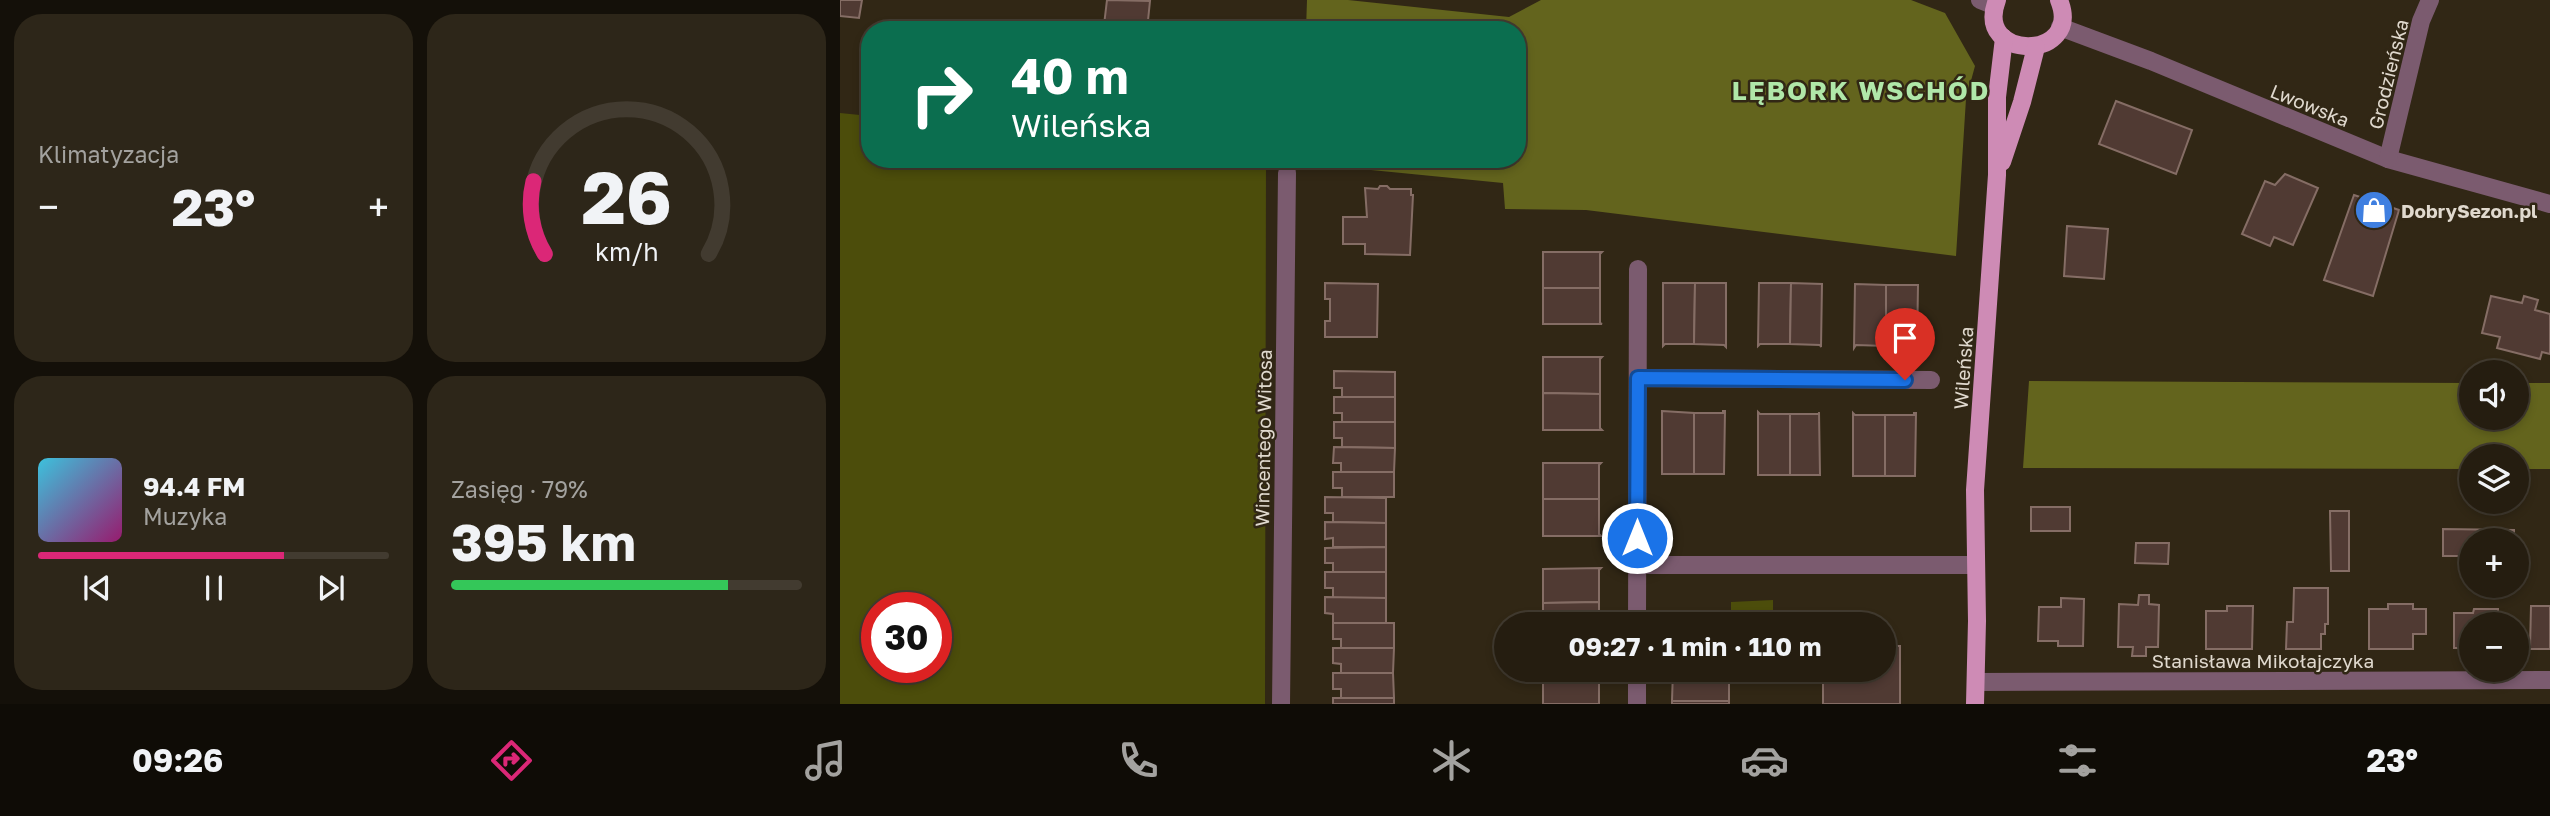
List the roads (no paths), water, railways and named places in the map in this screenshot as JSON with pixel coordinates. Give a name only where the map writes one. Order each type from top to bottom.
[{"type":"main road","points":[[1991,2],[1997,29],[2013,45],[2024,48],[2036,47],[2054,37],[2063,16],[2059,0]]},
{"type":"main road","name":"Wileńska","points":[[1975,704],[1978,621],[1975,490],[1997,175],[1997,97],[2004,38]]},
{"type":"main road","name":"Wileńska","points":[[1997,175],[2022,103],[2036,47]]},
{"type":"street","name":"Grodzieńska","points":[[2388,159],[2421,22],[2430,0]]},
{"type":"street","name":"Lwowska","points":[[2060,27],[2151,61],[2388,159],[2550,204]]},
{"type":"street","name":"Wincentego Witosa","points":[[1281,704],[1287,173]]},
{"type":"street","points":[[1637,612],[1638,269]]},
{"type":"street","name":"Wileńska","points":[[1638,378],[1931,380]]},
{"type":"street","points":[[1637,565],[1975,565]]},
{"type":"street","name":"Stanisława Mikołajczyka","points":[[1976,682],[2550,680]]},
{"type":"street","points":[[1637,682],[1637,704]]},
{"type":"place","name":"DobrySezon.pl","points":[[2374,210]]},
{"type":"district","name":"LĘBORK WSCHÓD","points":[[1861,90]]}]
